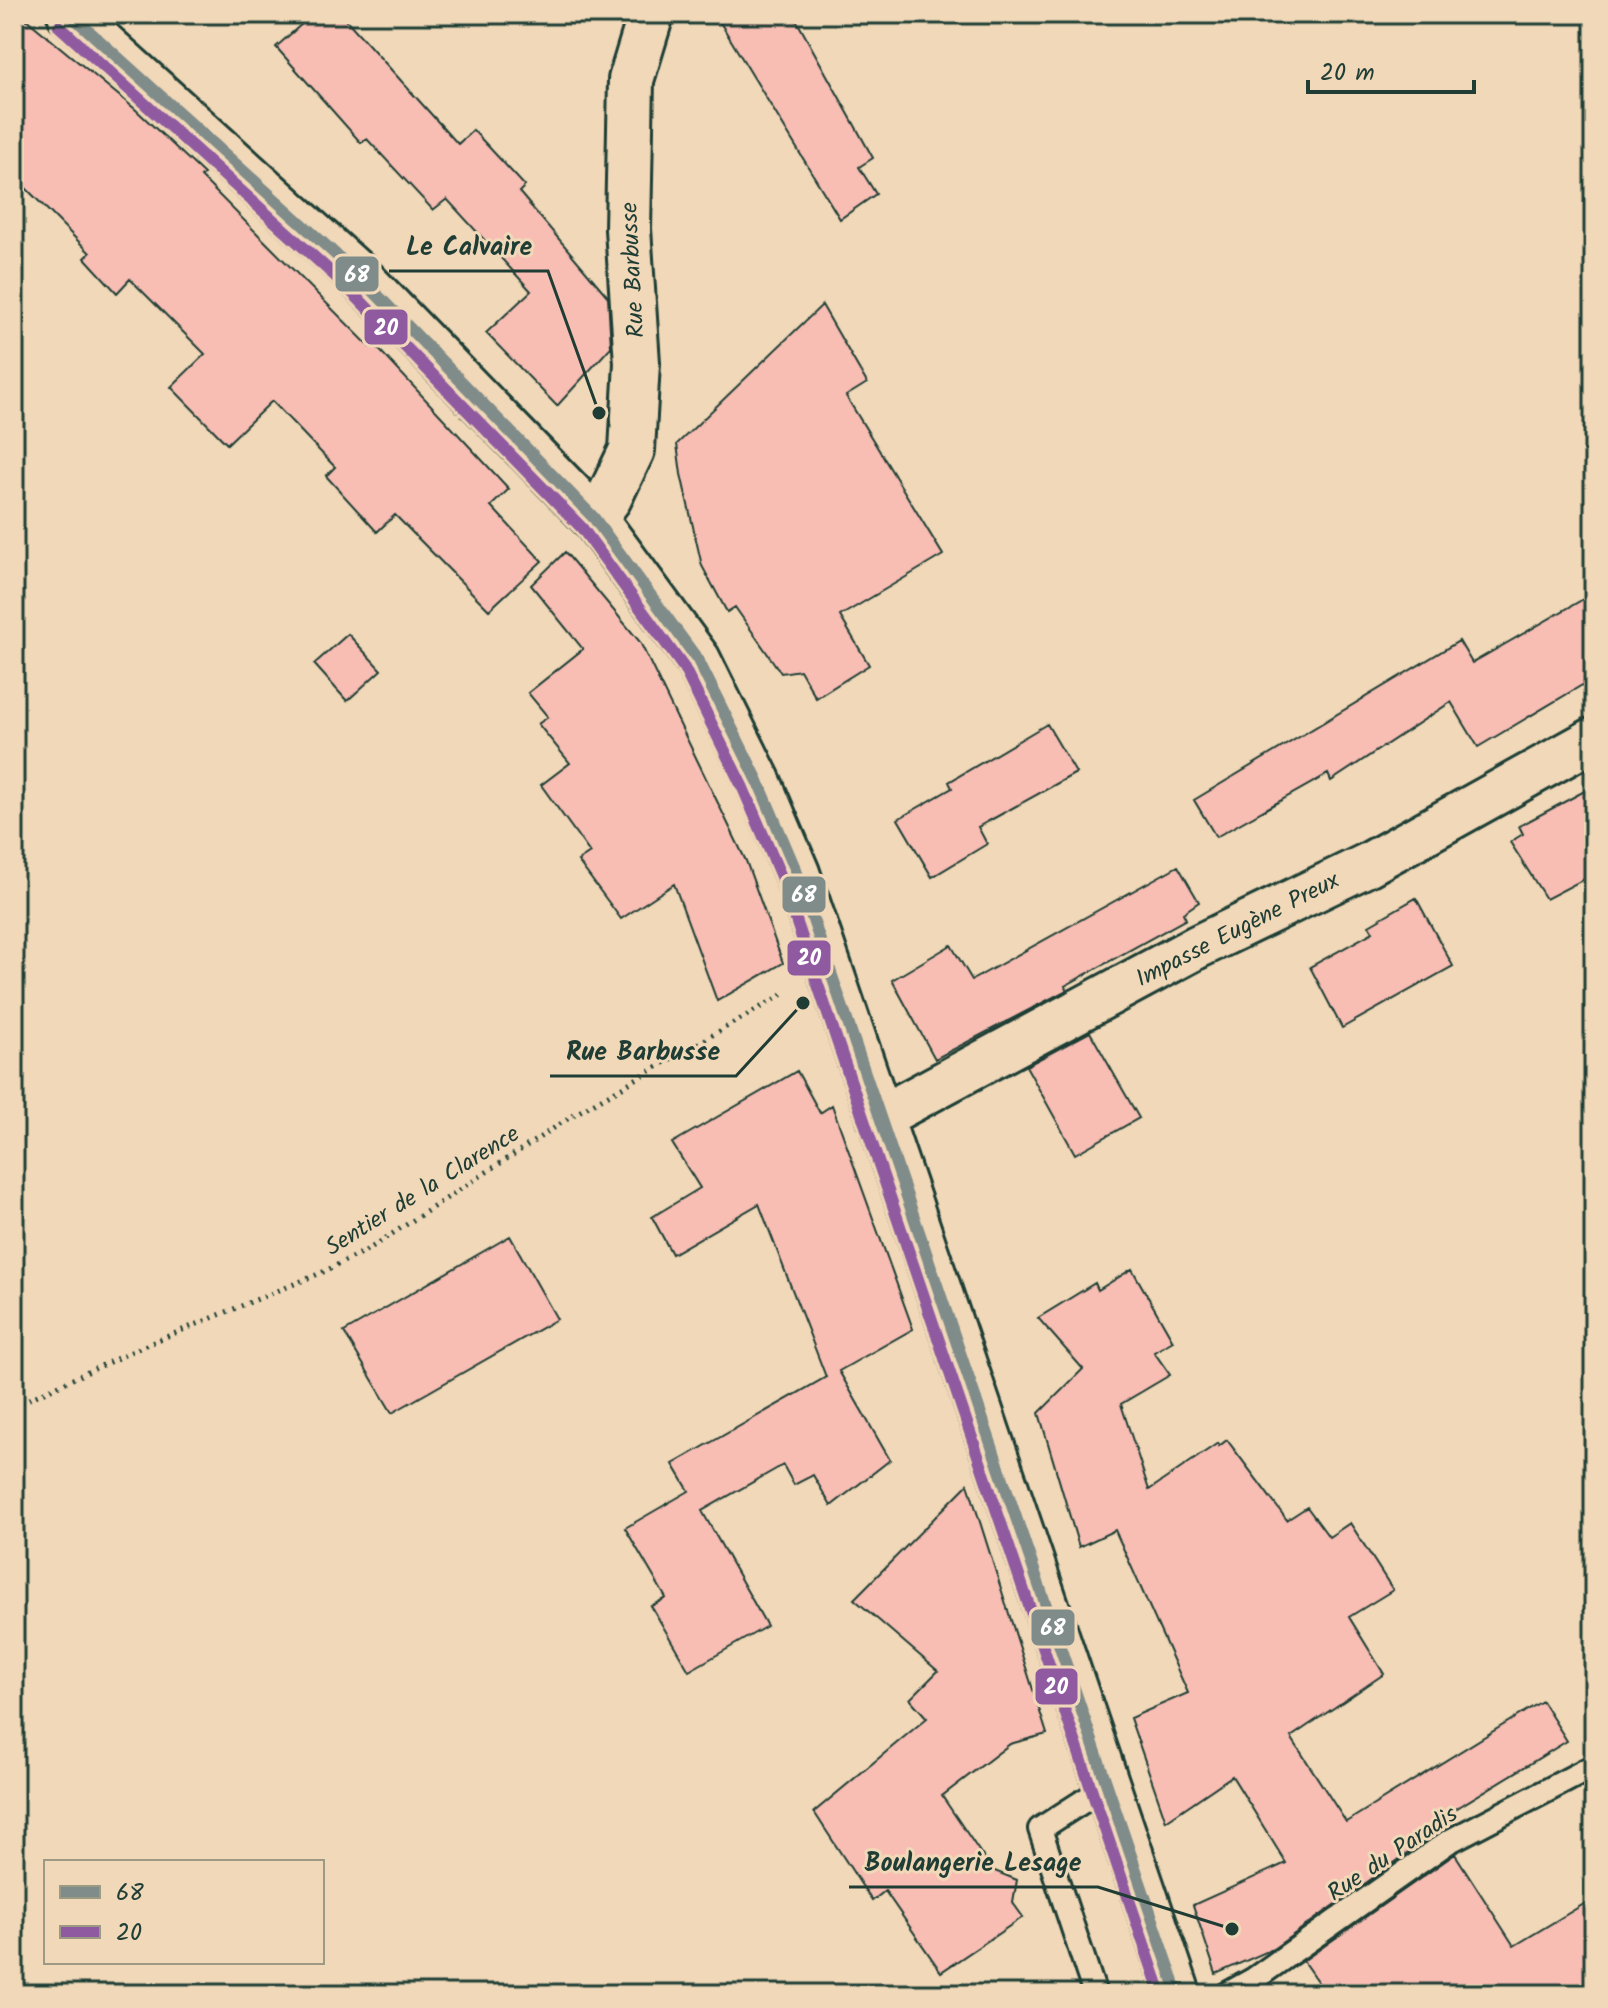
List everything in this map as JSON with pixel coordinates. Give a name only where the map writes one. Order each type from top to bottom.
[{"type":"main road","points":[[70,14],[355,272],[594,518],[698,660],[758,781],[797,873],[1178,1994]]},
{"type":"main road","name":"Rue Barbusse","points":[[594,518],[609,498],[632,450],[637,363],[628,229],[631,80],[651,14]]},
{"type":"street","name":"Impasse Eugène Preux","points":[[879,1118],[1197,947],[1367,865],[1594,739]]},
{"type":"lane","name":"Rue du Paradis","points":[[1227,1994],[1254,1979],[1448,1842],[1594,1766]]},
{"type":"lane","points":[[1095,1994],[1040,1829],[1107,1786]]},
{"type":"path","name":"Sentier de la Clarence","points":[[14,1406],[144,1346],[321,1273],[369,1249],[577,1113],[830,968]]},
{"type":"building","points":[[14,14],[20,14],[135,109],[204,174],[201,177],[370,347],[374,344],[509,489],[491,506],[542,561],[489,610],[395,515],[377,532],[326,476],[335,467],[272,401],[227,444],[171,387],[205,354],[130,279],[117,293],[85,258],[90,253],[14,176]]},
{"type":"building","points":[[313,14],[341,14],[458,144],[473,130],[525,186],[519,192],[608,297],[611,347],[557,406],[486,333],[531,291],[447,199],[433,210],[367,139],[361,143],[276,47]]},
{"type":"building","points":[[715,14],[793,14],[873,158],[859,167],[876,194],[840,219]]},
{"type":"building","points":[[822,305],[867,383],[846,396],[943,555],[840,616],[869,665],[816,698],[800,670],[781,673],[735,607],[727,612],[702,566],[677,444]]},
{"type":"building","points":[[565,552],[640,642],[746,861],[783,963],[717,1001],[674,884],[621,919],[578,861],[590,853],[541,785],[570,763],[538,724],[548,717],[528,693],[583,649],[531,585]]},
{"type":"building","points":[[1594,593],[1594,678],[1478,747],[1451,702],[1331,781],[1328,774],[1216,837],[1194,800],[1459,641],[1472,663]]},
{"type":"building","points":[[348,634],[381,670],[347,701],[314,664]]},
{"type":"building","points":[[1047,724],[1076,773],[978,827],[987,844],[932,877],[898,819],[952,788],[949,782]]},
{"type":"building","points":[[1594,786],[1594,874],[1546,899],[1510,842],[1523,834],[1519,826]]},
{"type":"building","points":[[1178,866],[1199,902],[1183,913],[1186,919],[1065,986],[1067,990],[935,1059],[892,980],[951,945],[972,980]]},
{"type":"building","points":[[1416,898],[1453,966],[1342,1028],[1310,967],[1373,932],[1369,925]]},
{"type":"building","points":[[1090,1032],[1139,1118],[1075,1154],[1026,1066]]},
{"type":"building","points":[[797,1071],[820,1113],[832,1105],[913,1329],[839,1371],[890,1460],[831,1506],[813,1475],[794,1485],[783,1465],[702,1511],[767,1626],[689,1671],[651,1606],[666,1598],[625,1528],[689,1491],[673,1464],[826,1377],[759,1204],[672,1254],[652,1217],[700,1188],[672,1143]]},
{"type":"building","points":[[510,1236],[557,1319],[392,1413],[344,1332]]},
{"type":"building","points":[[1132,1269],[1173,1341],[1154,1352],[1170,1375],[1121,1404],[1149,1490],[1227,1440],[1287,1520],[1307,1507],[1329,1537],[1350,1523],[1393,1590],[1349,1617],[1384,1674],[1291,1737],[1346,1822],[1542,1701],[1567,1741],[1444,1816],[1435,1825],[1439,1831],[1273,1949],[1216,1974],[1193,1905],[1286,1863],[1232,1776],[1166,1821],[1130,1718],[1188,1693],[1115,1530],[1079,1547],[1039,1413],[1083,1369],[1038,1318],[1095,1283],[1098,1290]]},
{"type":"building","points":[[968,1484],[1047,1734],[1010,1744],[942,1796],[992,1870],[1017,1880],[1013,1903],[1023,1917],[941,1972],[885,1891],[872,1901],[814,1812],[927,1718],[910,1699],[938,1671],[854,1599]]},
{"type":"building","points":[[1455,1854],[1514,1946],[1594,1898],[1594,1994],[1326,1994],[1303,1961]]},
{"type":"transit line","name":"68","points":[[70,14],[355,272],[594,518],[698,660],[758,781],[797,873],[1178,1994]]},
{"type":"transit line","name":"20","points":[[59,26],[344,284],[582,528],[684,668],[743,788],[782,879],[1161,1994]]},
{"type":"place","name":"Le Calvaire","points":[[599,413]]},
{"type":"place","name":"Rue Barbusse","points":[[803,1003]]},
{"type":"place","name":"Boulangerie Lesage","points":[[1232,1929]]}]
